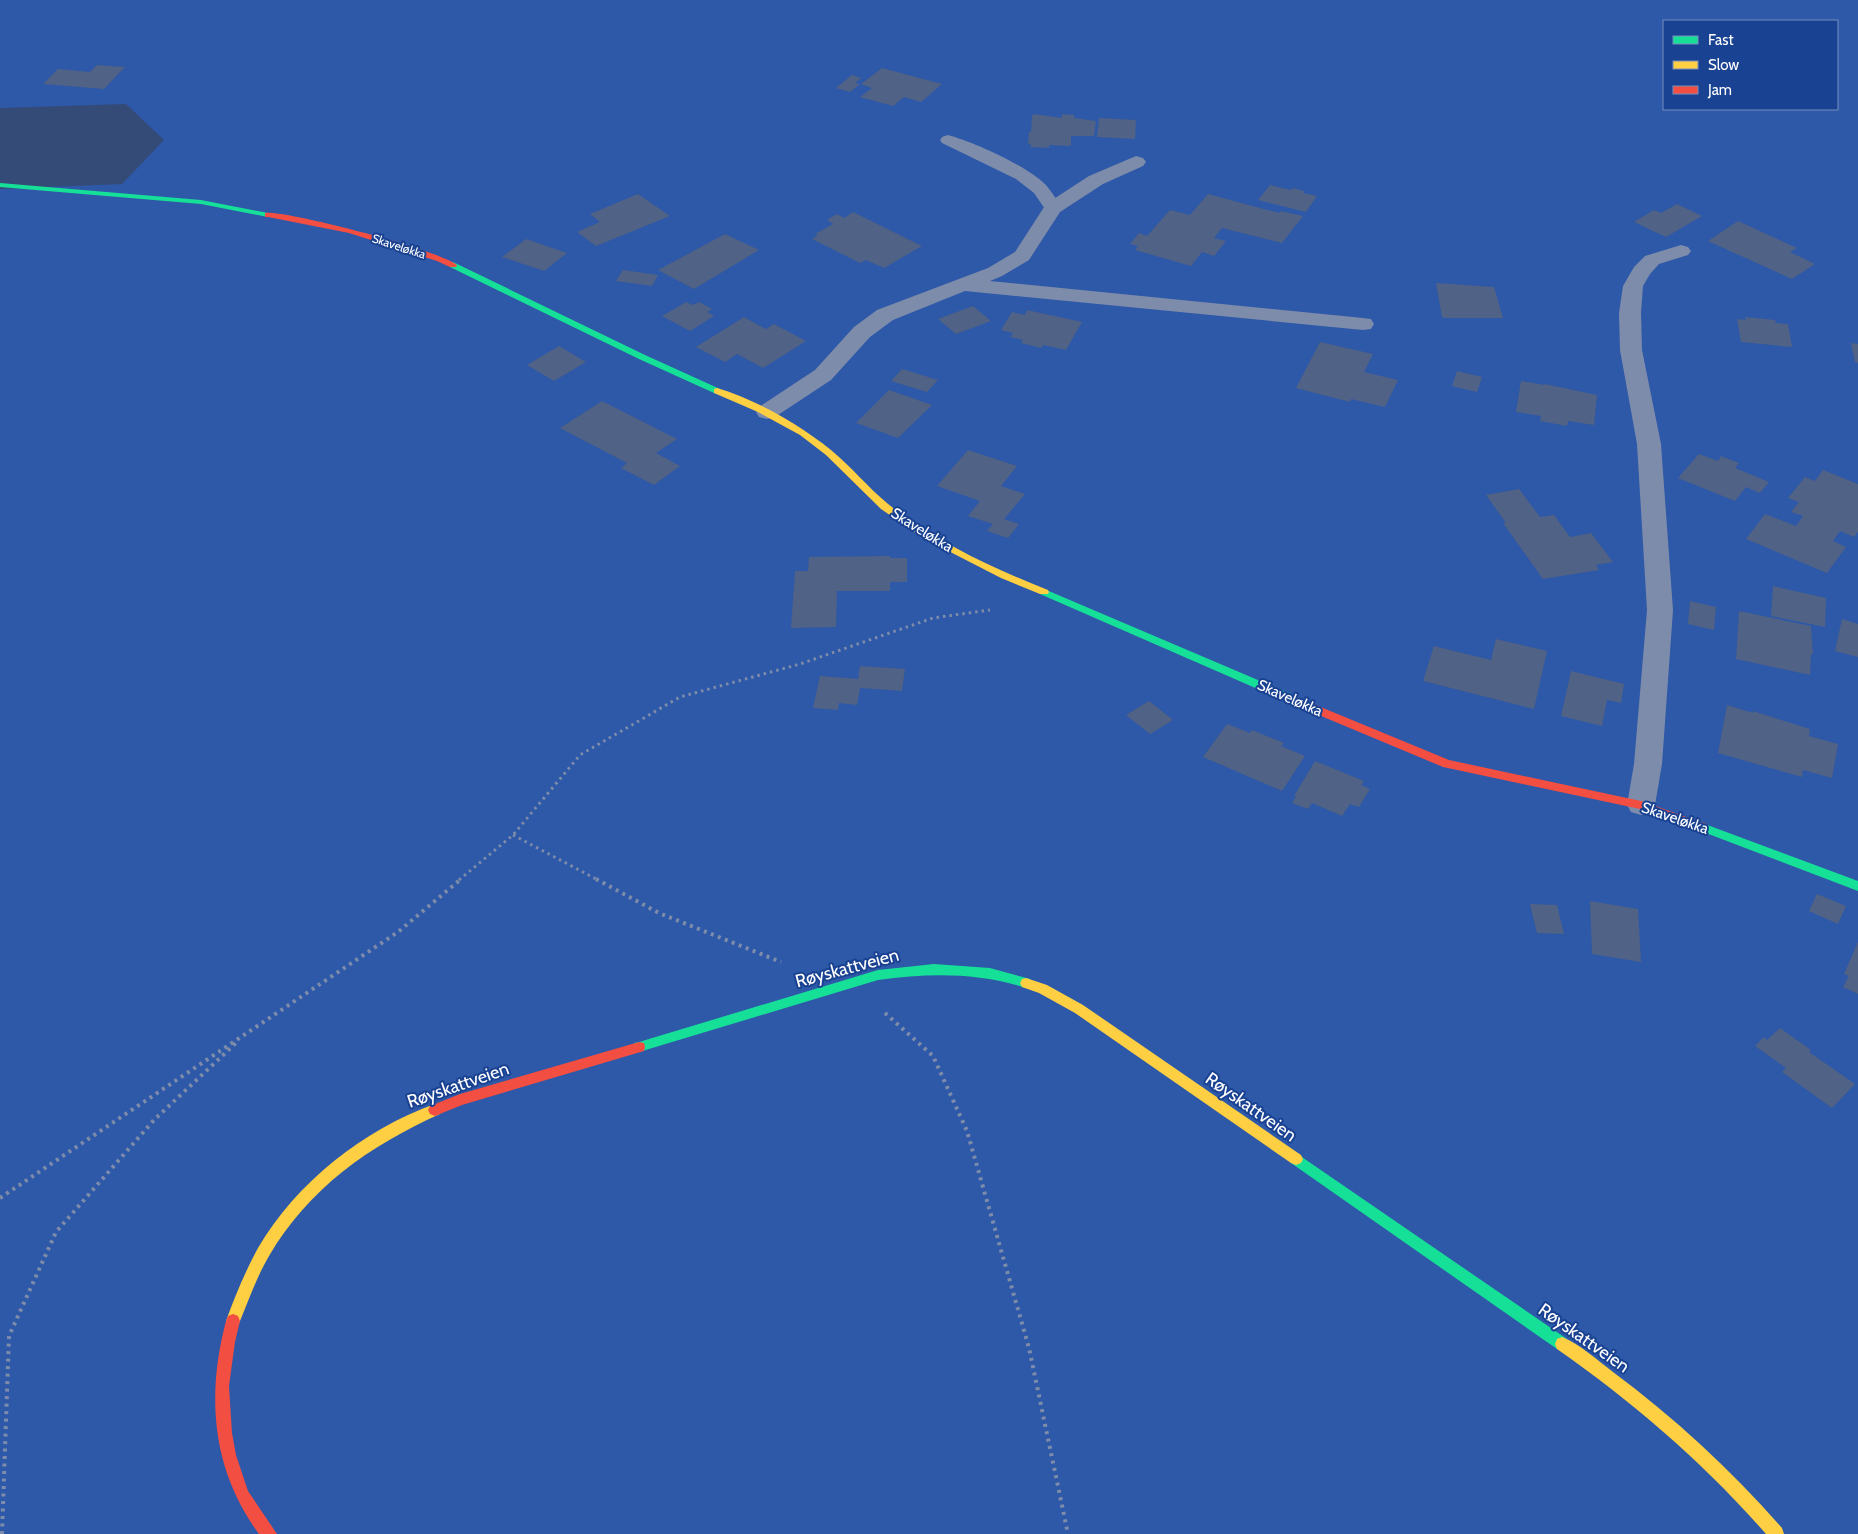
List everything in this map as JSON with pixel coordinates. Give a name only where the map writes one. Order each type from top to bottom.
[{"type":"street","points":[[767,412],[823,375],[862,332],[885,315],[995,272],[1022,256],[1053,208],[1096,180],[1136,162]]},
{"type":"street","name":"Skaveløkka","points":[[0,185],[201,202],[351,231],[440,259],[642,357],[785,420],[828,452],[892,512],[936,541],[1020,583],[1082,607],[1446,764],[1641,805],[1825,872],[1858,886]]},
{"type":"street","points":[[1641,805],[1648,764],[1660,610],[1649,444],[1631,350],[1630,313],[1633,286],[1641,271],[1652,260],[1681,251]]},
{"type":"street","points":[[963,284],[1037,294],[1363,324]]},
{"type":"street","name":"Røyskattveien","points":[[269,1534],[244,1496],[229,1459],[220,1400],[227,1339],[239,1301],[256,1263],[291,1212],[335,1168],[368,1143],[404,1123],[460,1100],[878,976],[910,969],[942,967],[990,972],[1037,987],[1078,1009],[1616,1381],[1656,1411],[1703,1452],[1748,1499],[1776,1534]]},
{"type":"lane","points":[[948,140],[1031,182],[1040,189],[1053,208]]},
{"type":"path","points":[[0,1198],[398,932],[513,835],[580,754],[680,697],[800,664],[932,618],[995,609]]},
{"type":"path","points":[[513,835],[659,913],[871,1001],[933,1056],[967,1130],[1029,1348],[1068,1534]]},
{"type":"path","points":[[2,1534],[9,1336],[56,1232],[154,1120],[245,1035]]},
{"type":"shaded area","points":[[0,0],[1858,0],[1858,1534],[0,1534],[0,189],[122,184],[164,140],[126,104],[0,108]]},
{"type":"building","points":[[97,65],[125,67],[104,89],[43,84],[58,69],[90,72]]},
{"type":"building","points":[[882,68],[942,84],[921,102],[904,97],[893,106],[860,97],[872,88],[861,84]]},
{"type":"building","points":[[852,75],[861,78],[855,83],[860,84],[850,92],[836,88]]},
{"type":"building","points":[[1034,114],[1062,118],[1062,114],[1074,115],[1074,118],[1096,121],[1094,136],[1071,136],[1071,146],[1049,145],[1049,148],[1030,147],[1031,144],[1028,144],[1029,132],[1031,132],[1032,116]]},
{"type":"building","points":[[1099,118],[1136,120],[1135,139],[1097,137]]},
{"type":"building","points":[[1270,185],[1291,190],[1293,188],[1304,191],[1303,193],[1317,196],[1306,212],[1258,200]]},
{"type":"building","points":[[638,194],[670,216],[596,246],[577,232],[600,222],[590,214]]},
{"type":"building","points":[[1208,194],[1279,213],[1281,211],[1303,216],[1282,243],[1222,228],[1214,238],[1226,241],[1214,256],[1202,252],[1191,266],[1135,250],[1138,246],[1130,244],[1139,233],[1147,236],[1170,210],[1190,215]]},
{"type":"building","points":[[1677,204],[1702,216],[1666,237],[1634,222],[1654,210],[1661,213]]},
{"type":"building","points":[[853,212],[922,246],[884,268],[866,260],[860,263],[812,239],[818,235],[815,234],[833,224],[827,220],[837,214],[844,218]]},
{"type":"building","points":[[1738,221],[1797,248],[1790,252],[1815,264],[1792,279],[1708,241]]},
{"type":"building","points":[[725,234],[759,250],[694,289],[658,270]]},
{"type":"building","points":[[526,239],[567,253],[544,271],[502,257]]},
{"type":"building","points":[[623,270],[658,275],[652,286],[616,281]]},
{"type":"building","points":[[1436,283],[1494,287],[1503,318],[1442,317]]},
{"type":"building","points":[[686,302],[693,305],[699,302],[712,309],[707,312],[714,316],[690,331],[662,316]]},
{"type":"building","points":[[973,306],[991,321],[956,334],[938,319]]},
{"type":"building","points":[[1027,310],[1082,322],[1066,350],[1043,345],[1041,348],[1021,343],[1023,340],[1010,337],[1013,333],[1001,330],[1012,312],[1025,315]]},
{"type":"building","points":[[744,317],[766,329],[774,324],[806,341],[763,368],[737,354],[725,362],[696,347]]},
{"type":"building","points":[[1745,317],[1775,320],[1776,323],[1788,324],[1792,347],[1741,342],[1737,319],[1746,320]]},
{"type":"building","points":[[1320,342],[1373,354],[1364,372],[1398,380],[1385,407],[1351,399],[1350,402],[1296,388]]},
{"type":"building","points":[[1851,343],[1858,344],[1858,363],[1855,362]]},
{"type":"building","points":[[559,346],[586,362],[554,381],[527,365]]},
{"type":"building","points":[[902,369],[938,380],[927,392],[891,381]]},
{"type":"building","points":[[1457,371],[1482,377],[1477,392],[1452,386]]},
{"type":"building","points":[[1521,381],[1597,395],[1594,425],[1568,421],[1567,426],[1540,421],[1541,416],[1516,412]]},
{"type":"building","points":[[889,390],[932,405],[898,438],[856,423]]},
{"type":"building","points":[[602,401],[677,439],[656,453],[680,466],[654,485],[621,468],[627,463],[560,428]]},
{"type":"building","points":[[968,450],[1017,466],[1001,486],[1025,494],[1004,519],[1019,524],[1008,538],[987,531],[993,524],[968,516],[980,501],[937,486]]},
{"type":"building","points":[[1699,454],[1718,461],[1721,456],[1739,463],[1735,468],[1769,482],[1760,493],[1746,487],[1735,501],[1678,478]]},
{"type":"building","points":[[1823,470],[1858,484],[1858,532],[1854,537],[1840,531],[1833,541],[1846,547],[1827,573],[1746,539],[1765,514],[1796,526],[1803,516],[1791,512],[1799,502],[1788,498],[1805,477],[1815,481]]},
{"type":"building","points":[[1519,489],[1540,517],[1554,515],[1570,537],[1591,533],[1613,562],[1596,565],[1599,570],[1543,579],[1503,523],[1506,523],[1486,495]]},
{"type":"building","points":[[890,556],[890,558],[907,558],[907,582],[890,582],[890,591],[837,591],[836,627],[791,628],[795,571],[808,571],[809,557]]},
{"type":"building","points":[[1773,586],[1826,598],[1825,627],[1771,616]]},
{"type":"building","points":[[1690,601],[1716,607],[1714,630],[1688,624]]},
{"type":"building","points":[[1739,611],[1811,626],[1813,655],[1811,654],[1810,675],[1736,659]]},
{"type":"building","points":[[1842,619],[1858,624],[1858,657],[1835,651]]},
{"type":"building","points":[[1496,639],[1547,651],[1534,709],[1423,681],[1434,646],[1491,660]]},
{"type":"building","points":[[860,666],[905,669],[902,691],[860,688],[857,705],[839,703],[838,710],[813,708],[820,676],[858,679]]},
{"type":"building","points":[[1571,671],[1624,684],[1621,703],[1607,700],[1602,726],[1561,716]]},
{"type":"building","points":[[1149,701],[1173,720],[1150,734],[1126,715]]},
{"type":"building","points":[[1727,705],[1810,729],[1809,736],[1838,744],[1832,778],[1803,770],[1802,777],[1718,753]]},
{"type":"building","points":[[1227,724],[1250,733],[1252,730],[1284,743],[1281,746],[1305,756],[1282,791],[1203,757]]},
{"type":"building","points":[[1315,761],[1364,781],[1361,785],[1370,789],[1359,807],[1350,804],[1342,816],[1312,803],[1308,809],[1292,803],[1296,797],[1294,796]]},
{"type":"building","points":[[1817,894],[1846,906],[1838,924],[1809,911]]},
{"type":"building","points":[[1590,901],[1638,909],[1641,962],[1592,954]]},
{"type":"building","points":[[1530,904],[1557,905],[1564,934],[1537,933]]},
{"type":"building","points":[[1858,942],[1858,994],[1843,987],[1849,976],[1844,974]]},
{"type":"building","points":[[1780,1028],[1811,1050],[1809,1052],[1855,1084],[1832,1108],[1782,1072],[1786,1068],[1755,1046],[1764,1037],[1767,1040]]},
{"type":"traffic: fast","points":[[0,185],[201,202],[268,215]]},
{"type":"traffic: fast","points":[[453,265],[642,357],[717,391]]},
{"type":"traffic: fast","points":[[1044,592],[1294,700]]},
{"type":"traffic: fast","points":[[1702,827],[1858,886]]},
{"type":"traffic: fast","points":[[639,1047],[878,975],[915,970],[971,970],[1008,977],[1026,983]]},
{"type":"traffic: fast","points":[[1296,1159],[1562,1344]]},
{"type":"traffic: slow","points":[[717,391],[761,410],[803,433],[829,453],[868,492],[911,525],[947,547],[986,567],[1044,592]]},
{"type":"traffic: slow","points":[[1026,983],[1043,989],[1079,1009],[1296,1159]]},
{"type":"traffic: slow","points":[[233,1321],[247,1285],[264,1251],[285,1221],[309,1193],[367,1145],[400,1126],[435,1110]]},
{"type":"traffic: slow","points":[[1562,1344],[1649,1409],[1702,1455],[1752,1506],[1776,1534]]},
{"type":"traffic: jam","points":[[268,215],[351,231],[440,259],[453,265]]},
{"type":"traffic: jam","points":[[1294,700],[1447,764],[1641,805],[1702,827]]},
{"type":"traffic: jam","points":[[435,1110],[460,1100],[639,1047]]},
{"type":"traffic: jam","points":[[233,1321],[224,1364],[222,1386],[224,1433],[228,1455],[243,1496],[269,1534]]}]
